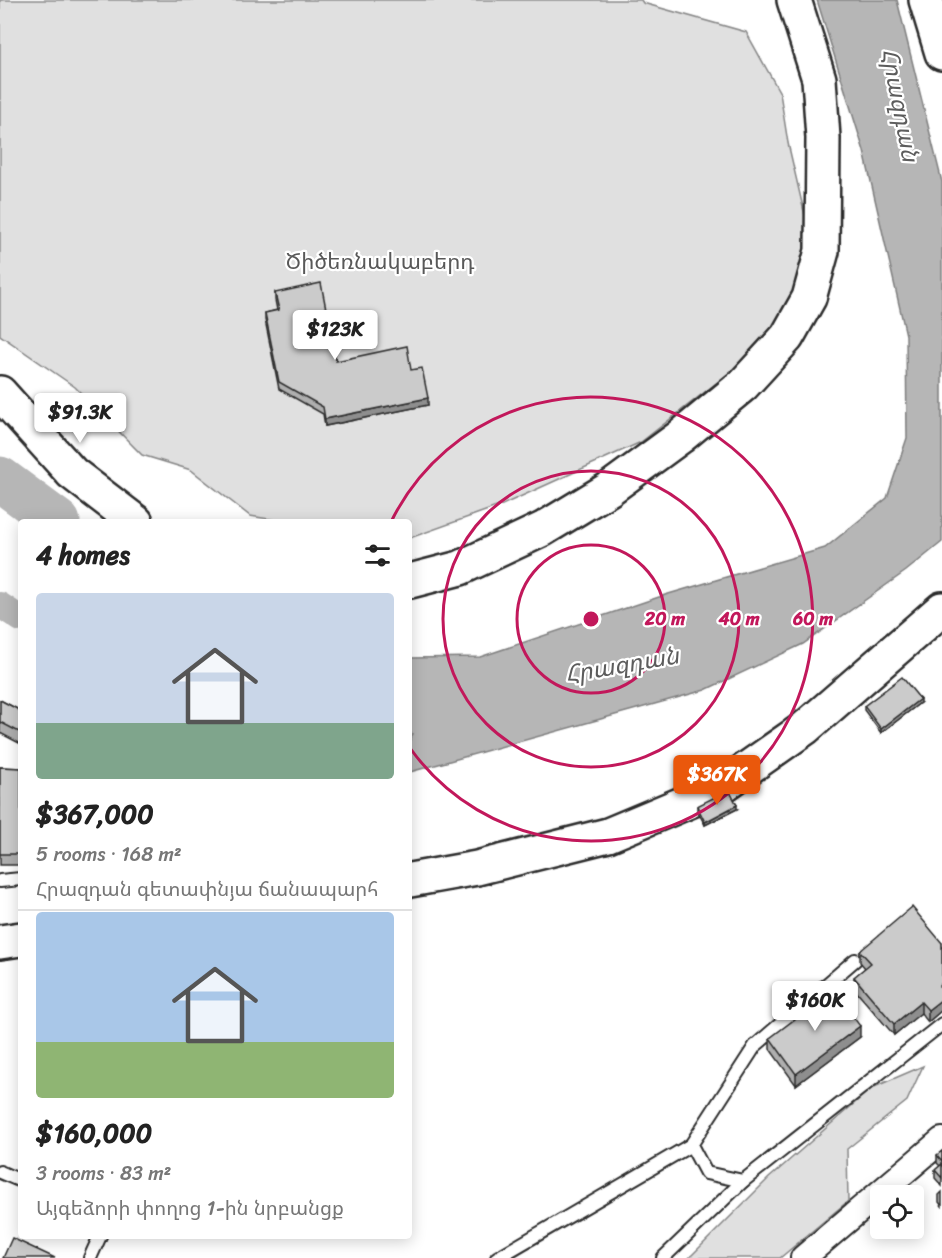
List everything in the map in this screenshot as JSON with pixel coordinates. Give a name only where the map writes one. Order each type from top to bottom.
[{"type":"street","points":[[412,580],[460,568],[543,529],[609,489],[680,437],[743,385],[787,337],[809,298],[822,251],[823,138],[819,79],[794,0]]},
{"type":"street","points":[[926,0],[942,53]]},
{"type":"street","points":[[0,393],[72,473],[132,519]]},
{"type":"street","points":[[412,880],[477,868],[608,836],[718,789],[805,728],[942,609]]},
{"type":"street","points":[[0,942],[18,939]]},
{"type":"street","points":[[803,1258],[942,1140]]},
{"type":"lane","points":[[0,881],[18,879]]},
{"type":"lane","points":[[497,1258],[691,1145],[755,1046],[855,960]]},
{"type":"lane","points":[[663,1258],[743,1181],[942,1024]]},
{"type":"lane","points":[[691,1145],[706,1173],[743,1181]]},
{"type":"lane","points":[[0,1172],[18,1180]]},
{"type":"lane","points":[[90,1258],[99,1239]]},
{"type":"green space","name":"Ծիծեռնակաբերդ","points":[[0,0],[641,0],[643,3],[746,32],[780,93],[788,143],[815,259],[762,347],[641,442],[502,505],[412,537],[412,519],[269,519],[250,516],[191,470],[142,455],[75,387],[0,335]]},
{"type":"green space","points":[[923,1066],[907,1101],[847,1149],[848,1201],[780,1258],[689,1258],[769,1178],[872,1088]]},
{"type":"water","points":[[817,0],[897,0],[942,182],[942,542],[906,571],[803,644],[705,690],[412,771],[412,658],[480,657],[665,595],[825,548],[887,498],[907,438],[906,335],[864,151]]},
{"type":"building","points":[[321,283],[336,361],[407,346],[411,370],[422,368],[428,398],[325,419],[323,407],[279,382],[265,313],[279,310],[275,293]]},
{"type":"building","points":[[902,677],[920,699],[881,729],[864,706]]},
{"type":"building","points":[[0,700],[18,709],[18,731],[0,722]]},
{"type":"building","points":[[0,767],[18,768],[18,854],[0,854]]},
{"type":"building","points":[[729,790],[737,805],[705,822],[697,806]]},
{"type":"building","points":[[912,907],[942,943],[942,983],[939,986],[942,989],[942,999],[928,1010],[921,1002],[894,1024],[854,977],[871,963],[860,951]]},
{"type":"building","points":[[833,990],[860,1026],[796,1074],[770,1038]]},
{"type":"building","points":[[942,1151],[942,1161],[937,1155]]},
{"type":"building","points":[[942,1164],[942,1178],[935,1170]]},
{"type":"building","points":[[12,1238],[55,1258],[3,1258]]},
{"type":"waterway","name":"Հրազդան","points":[[0,479],[54,519]]},
{"type":"waterway","points":[[0,605],[18,617]]}]
